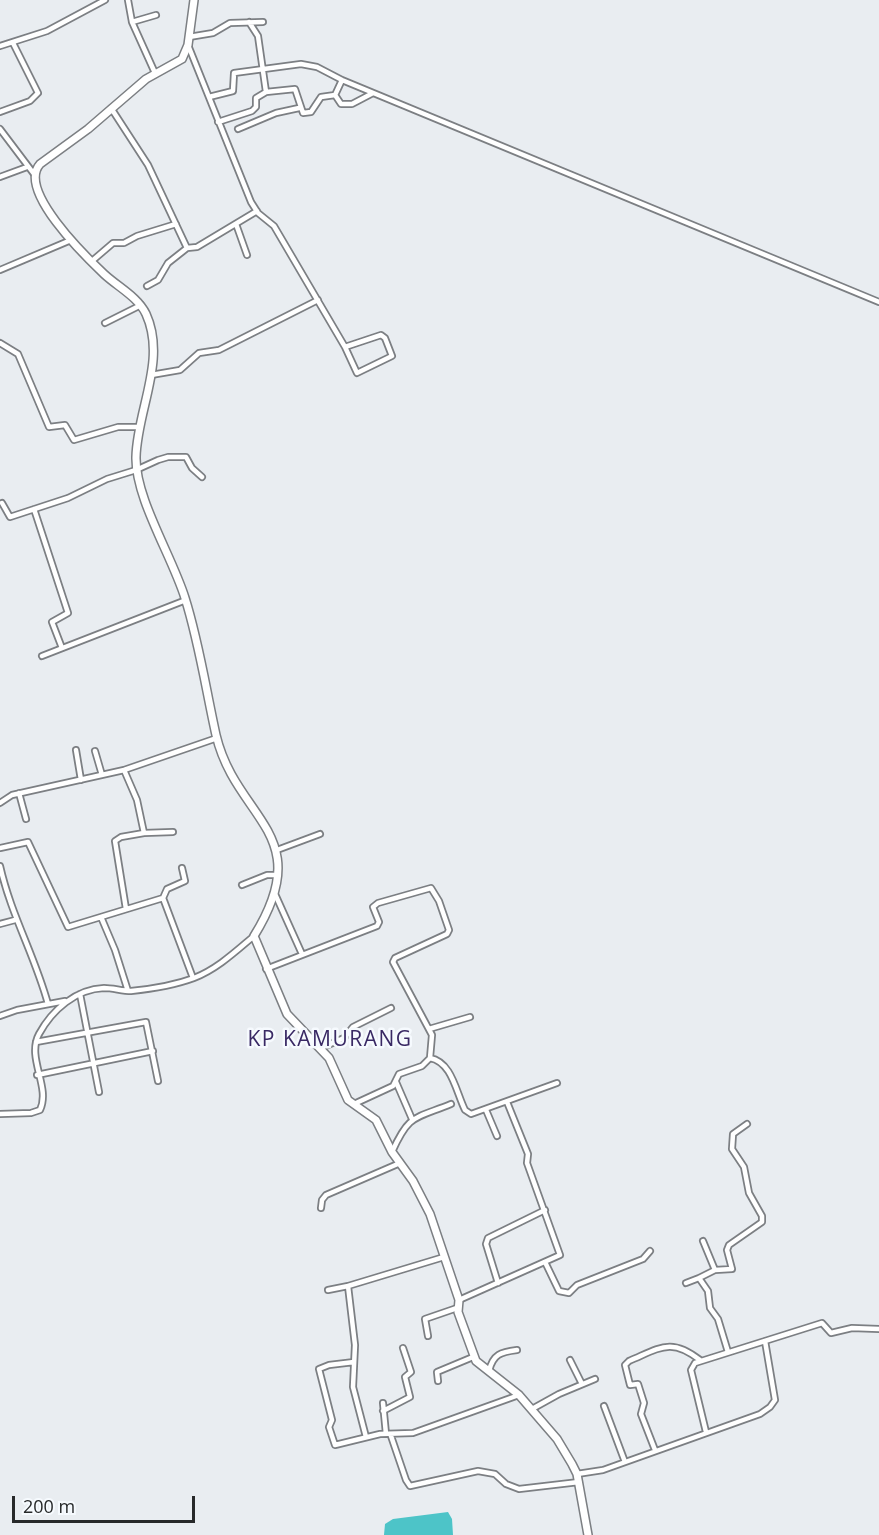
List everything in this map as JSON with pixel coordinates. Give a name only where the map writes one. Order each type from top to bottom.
[{"type":"street","points":[[0,46],[47,31],[105,0]]},
{"type":"street","points":[[128,0],[132,22],[155,73]]},
{"type":"street","points":[[34,174],[40,164],[155,73],[178,63],[184,56],[189,41],[194,0]]},
{"type":"street","points":[[132,22],[156,15]]},
{"type":"street","points":[[249,22],[258,36],[266,92]]},
{"type":"street","points":[[189,41],[213,33],[230,23],[263,22]]},
{"type":"street","points":[[189,41],[218,122],[257,211],[274,226],[345,347],[357,373],[392,356],[385,338],[381,335],[345,347]]},
{"type":"street","points":[[0,112],[30,101],[38,93],[14,43]]},
{"type":"street","points":[[209,97],[233,91],[234,73],[301,64],[316,67],[373,93],[879,302]]},
{"type":"street","points":[[334,95],[342,80]]},
{"type":"street","points":[[218,122],[252,111],[256,107],[256,98],[266,92],[295,89],[299,96],[299,108],[301,112],[307,113],[314,108],[321,97],[334,95]]},
{"type":"street","points":[[334,95],[341,104],[352,104],[373,93]]},
{"type":"street","points":[[111,108],[148,165],[187,249]]},
{"type":"street","points":[[238,129],[263,118],[299,108]]},
{"type":"street","points":[[0,129],[34,174],[36,188],[71,240],[141,305],[147,317],[153,338],[151,375],[138,427],[136,470],[186,600],[217,738],[230,769],[269,831],[277,850],[275,894],[254,936],[218,966],[193,978],[128,991],[105,988],[80,994],[65,1001],[0,1016]]},
{"type":"street","points":[[0,177],[27,167]]},
{"type":"street","points":[[147,286],[158,280],[168,263],[187,249],[197,247],[257,211]]},
{"type":"street","points":[[92,261],[113,243],[124,243],[137,236],[176,224]]},
{"type":"street","points":[[236,224],[247,255]]},
{"type":"street","points":[[0,270],[71,240]]},
{"type":"street","points":[[151,375],[180,370],[199,353],[219,350],[318,300]]},
{"type":"street","points":[[105,323],[141,305]]},
{"type":"street","points":[[0,343],[18,354],[50,427],[64,425],[74,440],[118,427],[138,427]]},
{"type":"street","points":[[2,503],[10,517],[68,498],[107,479],[168,457],[186,457],[192,468],[202,477]]},
{"type":"street","points":[[34,509],[68,613],[52,622],[62,648]]},
{"type":"street","points":[[42,656],[186,600]]},
{"type":"street","points":[[0,803],[19,793],[124,770],[217,738]]},
{"type":"street","points":[[76,750],[81,780]]},
{"type":"street","points":[[95,751],[102,776]]},
{"type":"street","points":[[124,770],[137,800],[144,833]]},
{"type":"street","points":[[19,793],[26,819]]},
{"type":"street","points":[[126,909],[115,841],[121,837],[144,833],[173,832]]},
{"type":"street","points":[[277,850],[320,834]]},
{"type":"street","points":[[0,848],[28,842],[68,927],[163,897],[167,889],[185,881],[182,868]]},
{"type":"street","points":[[0,866],[15,920],[36,962],[48,1004]]},
{"type":"street","points":[[242,885],[267,874],[276,875]]},
{"type":"street","points":[[266,969],[378,926],[373,907],[378,903],[431,888],[440,901],[449,930],[447,934],[395,958],[393,962],[429,1029],[433,1043],[430,1058],[422,1066],[399,1074],[396,1082],[354,1104]]},
{"type":"street","points":[[275,894],[302,954]]},
{"type":"street","points":[[163,897],[193,978]]},
{"type":"street","points":[[101,917],[115,950],[128,991]]},
{"type":"street","points":[[0,924],[15,920]]},
{"type":"street","points":[[254,936],[266,969],[287,1014],[329,1058],[345,1094],[375,1120],[392,1152],[423,1198],[459,1300],[457,1308],[473,1357],[519,1395],[557,1438],[578,1478],[588,1535]]},
{"type":"street","points":[[80,994],[99,1092]]},
{"type":"street","points":[[0,1114],[31,1113],[40,1110],[42,1092],[38,1075],[36,1042],[48,1021],[65,1001]]},
{"type":"street","points":[[321,1048],[344,1038],[353,1027],[391,1008]]},
{"type":"street","points":[[429,1029],[470,1017]]},
{"type":"street","points":[[36,1042],[145,1021],[148,1025],[158,1081]]},
{"type":"street","points":[[38,1075],[153,1052]]},
{"type":"street","points":[[430,1058],[439,1060],[446,1066],[466,1112],[474,1114],[557,1083]]},
{"type":"street","points":[[396,1082],[412,1119]]},
{"type":"street","points":[[459,1300],[560,1255],[527,1163],[528,1154],[507,1102]]},
{"type":"street","points":[[392,1152],[396,1139],[412,1119],[451,1104]]},
{"type":"street","points":[[486,1110],[497,1136]]},
{"type":"street","points":[[686,1283],[715,1270],[732,1269],[727,1250],[729,1245],[759,1225],[762,1218],[749,1192],[744,1167],[732,1149],[733,1134],[747,1124]]},
{"type":"street","points":[[321,1208],[322,1200],[326,1195],[400,1163]]},
{"type":"street","points":[[498,1283],[486,1244],[488,1238],[545,1210]]},
{"type":"street","points":[[703,1241],[715,1270]]},
{"type":"street","points":[[545,1262],[559,1291],[569,1293],[577,1285],[643,1259],[650,1251]]},
{"type":"street","points":[[328,1290],[444,1257]]},
{"type":"street","points":[[699,1278],[708,1291],[710,1308],[718,1319],[728,1352]]},
{"type":"street","points":[[348,1286],[356,1403],[366,1437]]},
{"type":"street","points":[[429,1336],[425,1319],[457,1308]]},
{"type":"street","points":[[706,1432],[691,1370],[700,1360],[822,1323],[831,1333],[852,1328],[879,1329]]},
{"type":"street","points":[[383,1403],[388,1435],[405,1480],[411,1486],[478,1472],[495,1474],[506,1484],[519,1489],[578,1478],[760,1414],[774,1403],[765,1341]]},
{"type":"street","points":[[655,1450],[641,1414],[642,1391],[638,1384],[630,1385],[625,1365],[629,1361],[667,1345],[685,1348],[700,1360]]},
{"type":"street","points":[[384,1411],[410,1397],[405,1377],[411,1372],[402,1348]]},
{"type":"street","points":[[489,1371],[493,1358],[498,1354],[517,1350]]},
{"type":"street","points":[[438,1381],[437,1372],[473,1357]]},
{"type":"street","points":[[570,1360],[582,1384]]},
{"type":"street","points":[[354,1362],[324,1366],[319,1372],[332,1420],[329,1427],[335,1445],[366,1437],[413,1434],[519,1395]]},
{"type":"street","points":[[532,1409],[596,1379]]},
{"type":"street","points":[[604,1406],[625,1462]]},
{"type":"water","points":[[448,1512],[452,1519],[453,1535],[384,1535],[385,1524],[393,1519]]},
{"type":"district","name":"KP KAMURANG","points":[[330,1040]]}]
